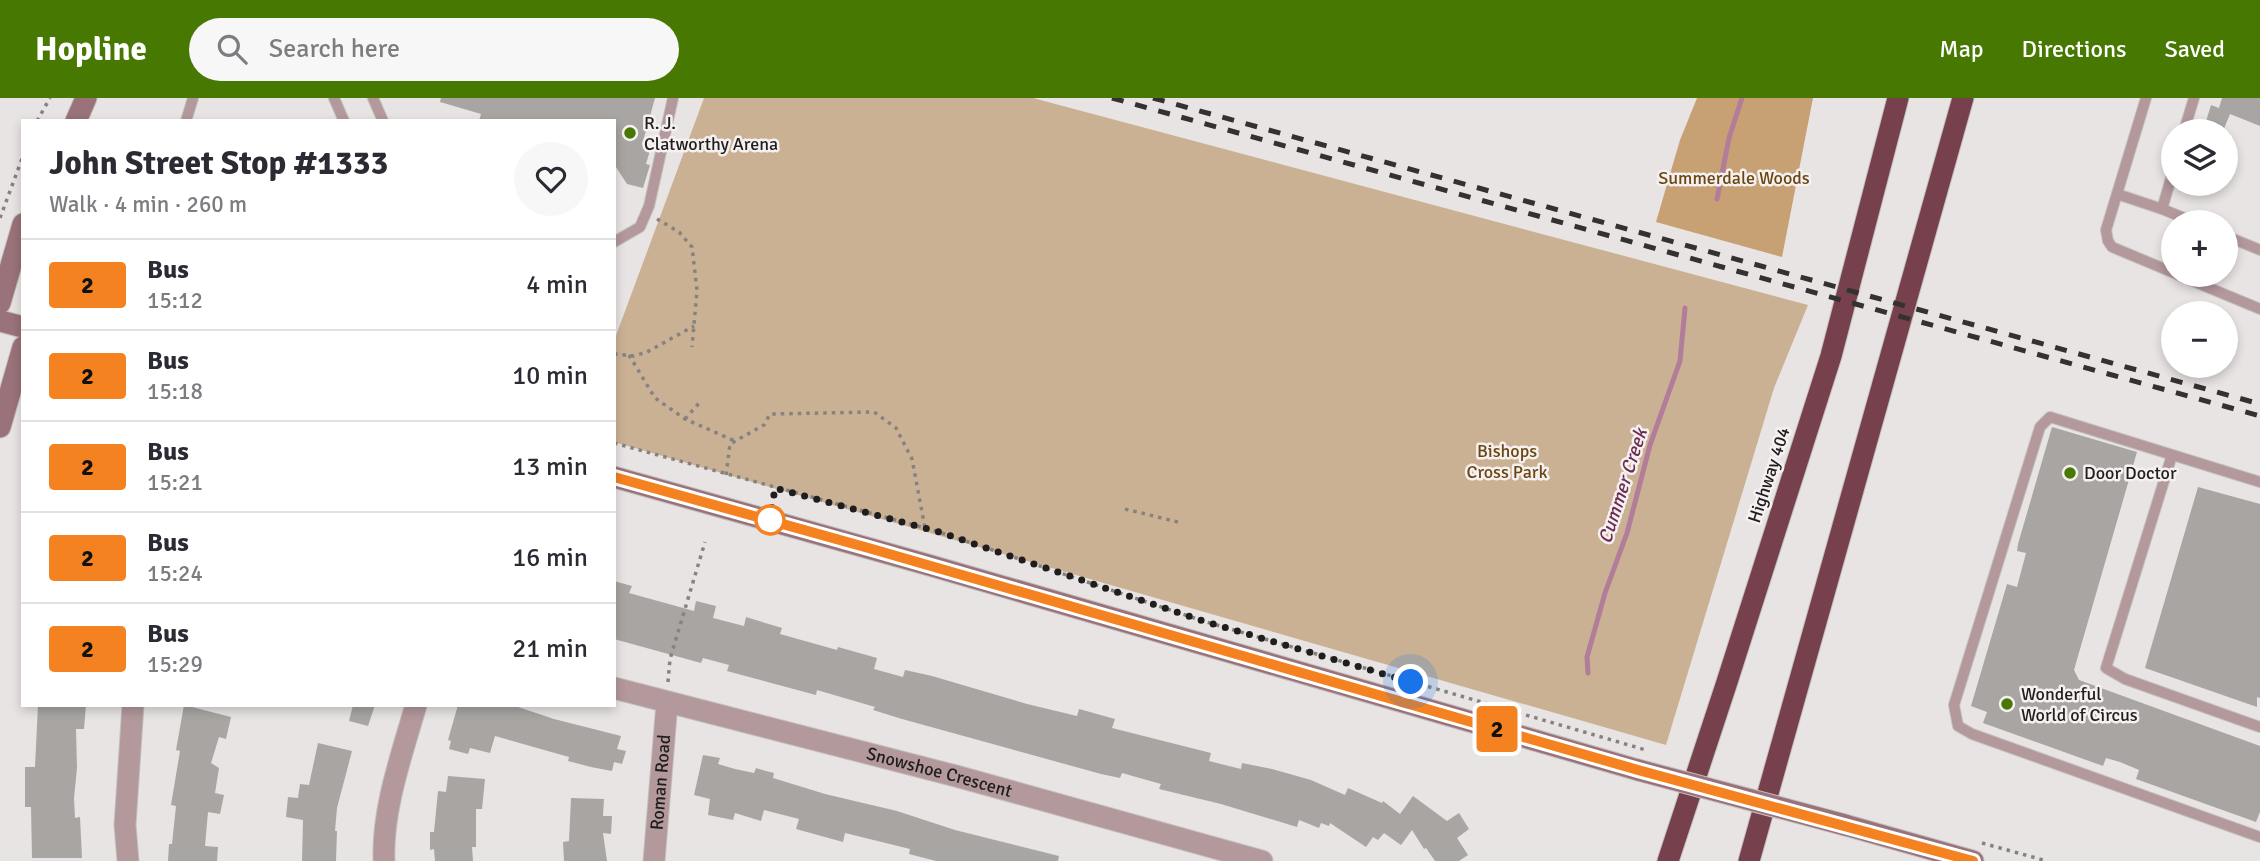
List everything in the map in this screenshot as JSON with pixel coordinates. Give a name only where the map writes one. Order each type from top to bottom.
[{"type":"highway","name":"Highway 404","points":[[1668,861],[1831,356],[1898,98]]},
{"type":"highway","points":[[1749,861],[1963,98]]},
{"type":"main road","points":[[77,119],[86,98]]},
{"type":"main road","points":[[7,294],[21,233]]},
{"type":"main road","points":[[0,321],[21,326]]},
{"type":"main road","points":[[0,427],[21,354]]},
{"type":"main road","points":[[616,478],[1642,760],[1845,825],[1973,861]]},
{"type":"street","name":"Snowshoe Crescent","points":[[616,689],[956,776],[1262,861]]},
{"type":"street","name":"Roman Road","points":[[654,861],[667,703]]},
{"type":"street","points":[[128,861],[125,825],[133,707]]},
{"type":"street","points":[[384,861],[383,847],[391,803],[415,707]]},
{"type":"lane","points":[[187,119],[193,98]]},
{"type":"lane","points":[[334,98],[343,119]]},
{"type":"lane","points":[[373,98],[382,119]]},
{"type":"lane","points":[[616,241],[640,228],[646,213],[673,98]]},
{"type":"lane","points":[[2146,98],[2106,230],[2112,247],[2161,268]]},
{"type":"lane","points":[[2188,119],[2194,98]]},
{"type":"lane","points":[[2117,194],[2162,209],[2166,196]]},
{"type":"lane","points":[[2238,241],[2260,250]]},
{"type":"lane","points":[[2207,287],[2260,309]]},
{"type":"lane","points":[[2260,482],[2050,417],[2040,428],[1954,705],[1958,726],[1972,734],[2260,838]]},
{"type":"lane","points":[[2172,455],[2106,668],[2124,679],[2260,727]]},
{"type":"path","points":[[38,119],[50,98]]},
{"type":"path","points":[[0,218],[21,161]]},
{"type":"path","points":[[646,213],[679,232],[692,247],[697,290],[692,346]]},
{"type":"path","points":[[616,354],[647,352],[694,326]]},
{"type":"path","points":[[629,355],[655,398],[685,419],[736,441]]},
{"type":"path","points":[[685,419],[700,402]]},
{"type":"path","points":[[726,475],[730,444],[764,425],[770,414],[874,412],[895,428],[912,459],[925,528]]},
{"type":"path","points":[[616,444],[925,528],[1203,621],[1642,760]]},
{"type":"path","points":[[1125,509],[1178,522]]},
{"type":"path","points":[[667,703],[670,659],[705,542]]},
{"type":"green space","name":"Bishops Cross Park","points":[[704,98],[1033,98],[1808,305],[1774,388],[1666,745],[616,443],[616,336]]},
{"type":"green space","name":"Summerdale Woods","points":[[1697,98],[1813,98],[1782,257],[1656,222],[1680,140]]},
{"type":"building","name":"R. J. Clatworthy Arena","points":[[441,98],[655,98],[642,145],[651,147],[646,164],[650,165],[643,188],[627,184],[616,167],[616,119],[480,119],[481,114],[440,102]]},
{"type":"building","points":[[2222,98],[2260,98],[2260,126],[2230,114],[2228,119],[2207,119],[2211,105],[2219,108]]},
{"type":"building","points":[[2052,427],[2137,452],[2074,670],[2079,680],[2260,746],[2260,812],[2256,822],[2136,779],[2139,770],[2120,762],[2106,758],[2103,766],[1983,723],[1987,712],[1971,706],[2007,584],[2017,587],[2026,553],[2017,551],[2018,544]]},
{"type":"building","points":[[2198,487],[2260,504],[2260,698],[2257,697],[2257,707],[2145,668]]},
{"type":"building","points":[[616,582],[632,586],[629,593],[694,611],[696,601],[716,606],[713,618],[744,626],[746,617],[782,628],[780,634],[877,658],[874,669],[903,677],[905,670],[932,676],[1077,716],[1079,709],[1115,719],[1112,728],[1211,753],[1209,761],[1241,769],[1242,763],[1272,769],[1311,780],[1345,795],[1348,788],[1382,803],[1383,801],[1400,814],[1413,796],[1447,821],[1459,813],[1469,829],[1457,838],[1468,855],[1459,861],[1435,861],[1412,830],[1401,845],[1384,833],[1378,840],[1373,837],[1366,847],[1330,823],[1329,826],[1321,823],[1319,828],[1299,820],[1297,827],[1159,789],[1161,784],[1122,773],[1120,778],[1101,774],[902,719],[873,710],[875,707],[817,690],[816,695],[727,671],[729,665],[703,658],[701,663],[616,640]]},
{"type":"building","points":[[38,707],[86,707],[84,729],[76,729],[77,768],[74,798],[75,818],[80,817],[82,858],[32,858],[31,807],[25,807],[25,767],[35,767]]},
{"type":"building","points":[[184,707],[231,717],[226,739],[219,737],[211,763],[219,768],[215,793],[224,795],[220,814],[208,812],[205,846],[218,847],[217,861],[168,861],[176,806],[171,805],[180,751],[176,750]]},
{"type":"building","points":[[352,707],[374,707],[368,726],[349,721]]},
{"type":"building","points":[[457,707],[518,707],[621,736],[617,749],[626,751],[622,764],[614,762],[612,771],[568,761],[569,757],[495,736],[490,753],[470,748],[468,754],[449,749],[451,741],[448,740]]},
{"type":"building","points":[[318,743],[352,751],[337,808],[336,861],[302,861],[303,820],[286,817],[288,797],[298,798],[300,784],[309,785]]},
{"type":"building","points":[[703,755],[720,758],[718,764],[735,769],[754,773],[756,768],[774,773],[773,778],[825,794],[1059,856],[1058,861],[936,861],[909,854],[910,849],[845,833],[843,842],[796,829],[799,819],[764,810],[761,821],[735,813],[733,820],[708,815],[710,799],[694,795]]},
{"type":"building","points":[[448,776],[485,779],[482,809],[476,809],[476,847],[472,847],[473,861],[435,861],[434,849],[430,850],[430,832],[434,832],[438,791],[446,792]]},
{"type":"building","points":[[571,798],[604,799],[603,816],[612,816],[611,834],[603,833],[607,861],[564,861],[563,842],[569,841]]},
{"type":"waterway","name":"Cummer Creek","points":[[1717,199],[1729,138],[1742,98]]},
{"type":"waterway","name":"Cummer Creek","points":[[1588,673],[1587,657],[1605,593],[1627,533],[1650,445],[1680,361],[1685,308]]},
{"type":"railway","points":[[1112,98],[2260,416]]},
{"type":"railway","points":[[1153,98],[2260,404]]},
{"type":"bus line","name":"2","points":[[616,478],[1638,770],[1973,861]]},
{"type":"place","name":"R. J. Clatworthy Arena","points":[[630,133]]},
{"type":"place","name":"Door Doctor","points":[[2070,473]]},
{"type":"place","name":"Wonderful World of Circus","points":[[2007,704]]},
{"type":"route","points":[[770,520],[775,488],[936,531],[1203,621],[1411,682]]}]
